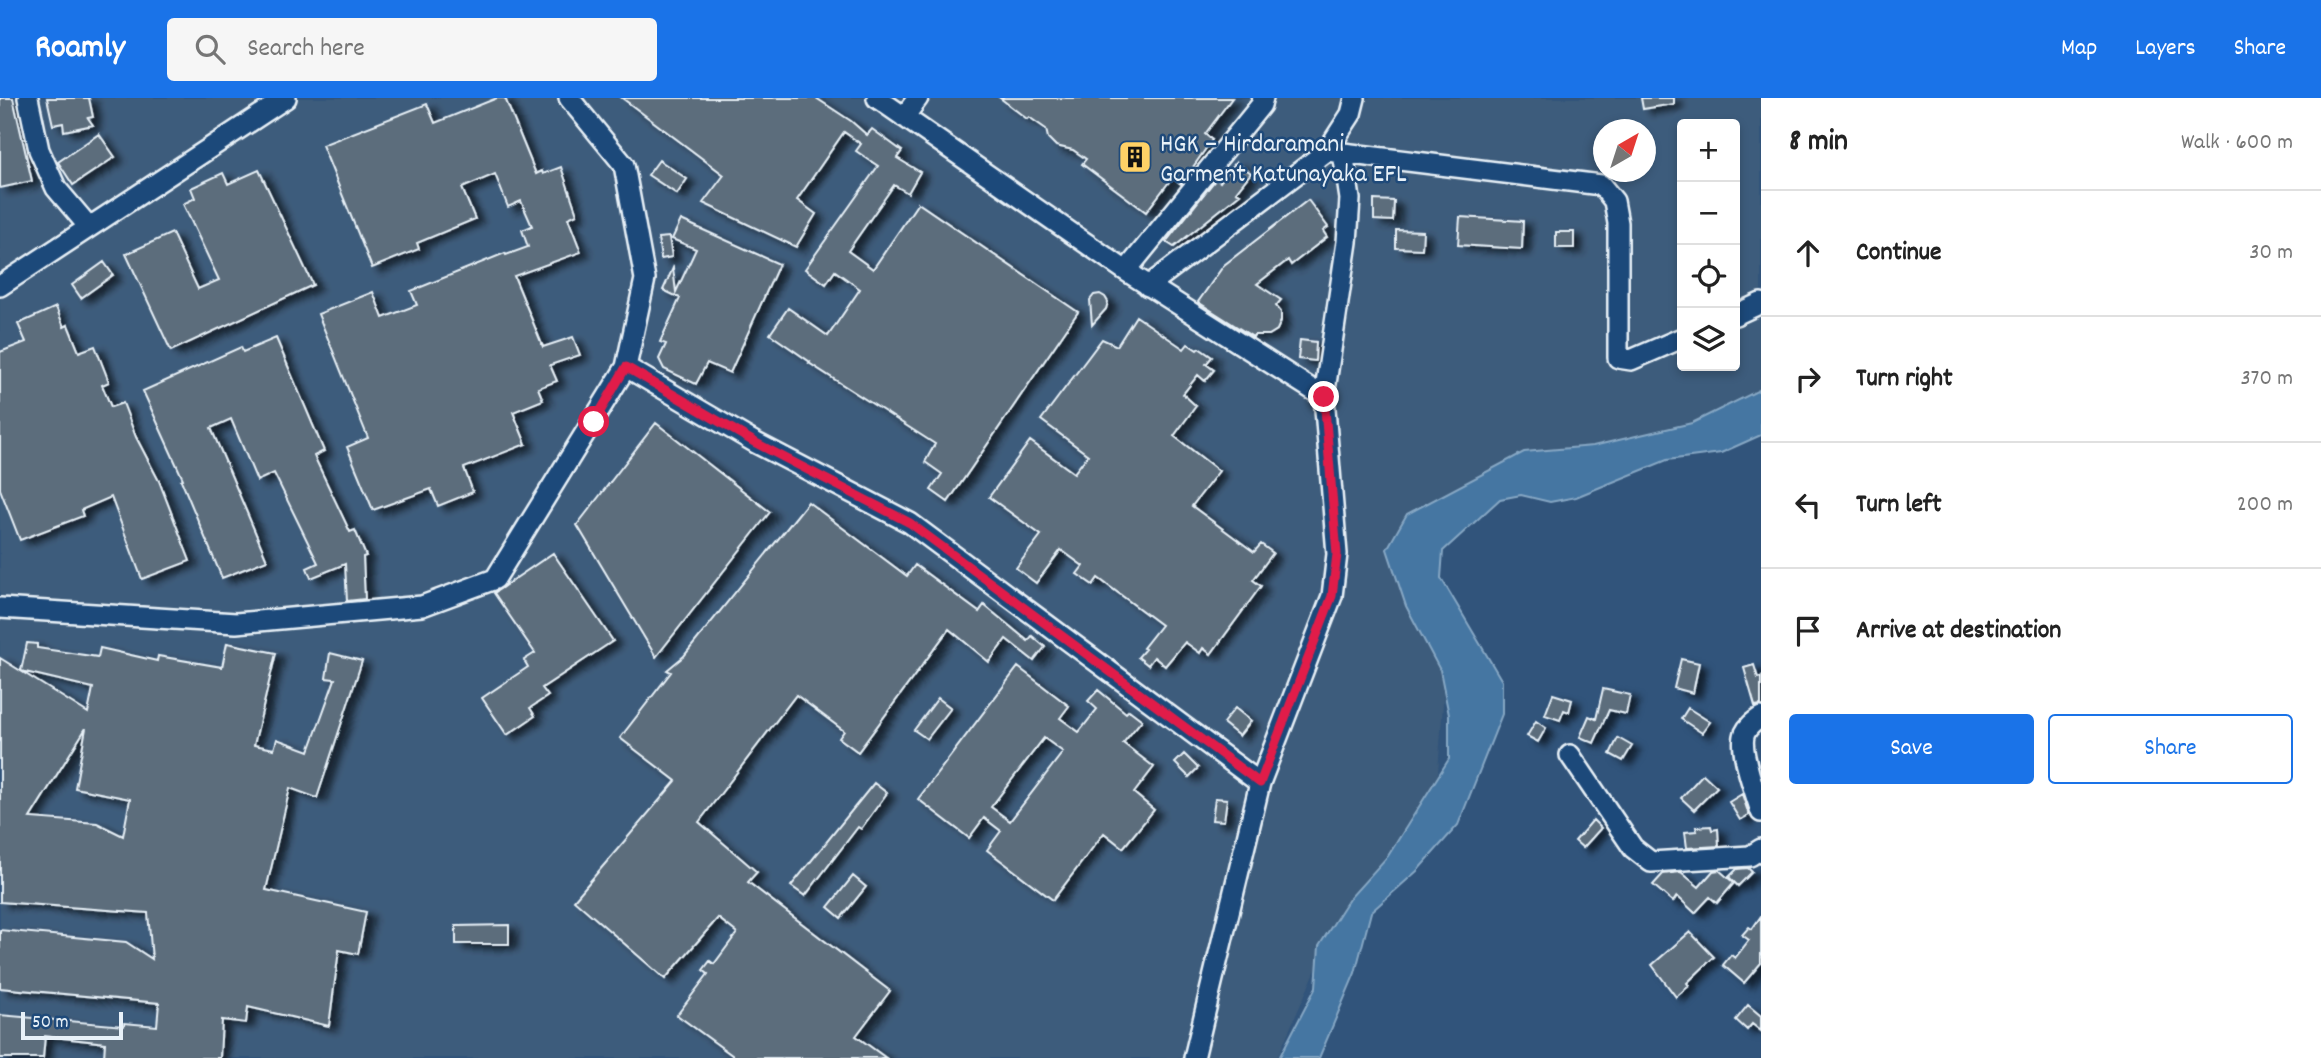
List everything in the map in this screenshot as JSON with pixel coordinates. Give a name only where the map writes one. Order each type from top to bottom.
[{"type":"street","points":[[29,98],[39,150],[56,188],[89,227]]},
{"type":"street","points":[[0,286],[286,98]]},
{"type":"street","points":[[0,608],[236,623],[422,606],[495,579],[626,367],[645,279],[624,165],[569,98]]},
{"type":"street","points":[[877,98],[1148,286],[1324,397]]},
{"type":"street","points":[[904,117],[918,98]]},
{"type":"street","points":[[1126,271],[1261,105],[1263,98]]},
{"type":"street","points":[[1148,286],[1195,248],[1335,152],[1355,98]]},
{"type":"street","points":[[1335,152],[1601,185],[1614,201],[1618,223],[1618,358],[1631,360],[1677,340]]},
{"type":"street","points":[[1194,1058],[1260,783],[1332,596],[1337,554],[1324,397],[1350,198],[1335,152]]},
{"type":"street","points":[[1740,313],[1761,303]]},
{"type":"street","points":[[626,367],[756,443],[910,523],[1260,783]]},
{"type":"street","points":[[1761,718],[1752,723],[1744,735],[1743,749],[1761,811]]},
{"type":"street","points":[[1570,755],[1633,848],[1651,862],[1750,856],[1761,849]]},
{"type":"shaded area","points":[[0,98],[1761,98],[1761,411],[1482,488],[1406,542],[1444,689],[1435,814],[1343,908],[1277,1058],[0,1058]]},
{"type":"shaded area","points":[[1761,389],[1761,435],[1721,453],[1667,460],[1576,497],[1550,502],[1521,495],[1500,499],[1443,551],[1441,578],[1502,681],[1502,714],[1458,825],[1417,871],[1371,912],[1355,973],[1319,1058],[1279,1058],[1316,987],[1319,946],[1349,899],[1388,856],[1449,759],[1449,715],[1440,670],[1406,606],[1387,549],[1407,514],[1524,452],[1593,446],[1692,423]]},
{"type":"building","points":[[0,98],[13,98],[32,181],[0,188]]},
{"type":"building","points":[[47,98],[89,98],[93,117],[88,118],[93,125],[64,131],[63,123],[53,125]]},
{"type":"building","points":[[497,98],[505,98],[536,174],[561,167],[577,214],[568,218],[581,252],[514,276],[543,347],[573,337],[580,355],[550,365],[557,381],[538,388],[543,400],[513,412],[526,444],[464,468],[473,492],[438,506],[431,489],[373,510],[347,447],[368,438],[318,314],[373,292],[383,318],[417,305],[411,291],[505,253],[506,255],[528,247],[522,230],[532,226],[521,201],[508,207],[495,174],[462,188],[475,219],[417,243],[419,249],[372,268],[322,145],[427,104],[435,123]]},
{"type":"building","points":[[622,98],[816,98],[867,135],[872,129],[902,151],[897,158],[920,172],[908,193],[894,185],[848,251],[873,269],[918,203],[1078,312],[948,502],[931,490],[942,474],[925,462],[935,444],[809,363],[770,334],[788,308],[828,336],[860,289],[835,271],[826,284],[805,269],[878,166],[856,151],[861,144],[844,132],[797,200],[816,214],[796,247],[703,203],[724,175]]},
{"type":"building","name":"HGK – Hirdaramani Garment Katunayaka EFL","points":[[1000,98],[1232,98],[1205,134],[1212,140],[1181,184],[1172,178],[1146,212],[1082,164],[1086,159],[1073,150],[1056,146],[1048,138],[1046,129],[1029,117],[1027,119]]},
{"type":"building","points":[[1641,98],[1674,98],[1674,104],[1643,109]]},
{"type":"building","points":[[99,134],[115,157],[73,185],[58,162]]},
{"type":"building","points":[[659,160],[687,179],[677,194],[648,175]]},
{"type":"building","points":[[1236,162],[1251,173],[1236,192],[1240,194],[1174,247],[1166,242],[1216,179],[1220,182]]},
{"type":"building","points":[[259,170],[313,285],[171,351],[126,254],[172,233],[198,289],[219,280],[183,204],[195,198],[191,188],[223,173],[228,184]]},
{"type":"building","points":[[1308,200],[1328,227],[1323,231],[1327,237],[1291,265],[1288,260],[1257,284],[1281,300],[1276,306],[1281,312],[1277,330],[1269,335],[1253,337],[1198,302],[1224,265]]},
{"type":"building","points":[[1374,200],[1394,201],[1393,221],[1374,220]]},
{"type":"building","points":[[1460,217],[1523,221],[1522,249],[1458,245]]},
{"type":"building","points":[[681,220],[779,264],[730,373],[707,363],[696,384],[664,369],[659,359],[666,344],[660,342],[680,298],[663,290],[673,268],[676,292],[696,249],[672,239]]},
{"type":"building","points":[[1396,230],[1423,231],[1422,249],[1396,248]]},
{"type":"building","points":[[1556,232],[1574,232],[1574,248],[1556,248]]},
{"type":"building","points":[[669,237],[672,257],[661,259],[658,238]]},
{"type":"building","points":[[104,262],[113,275],[81,298],[72,285]]},
{"type":"building","points":[[1100,294],[1108,302],[1106,309],[1092,325],[1090,300],[1094,295]]},
{"type":"building","points":[[56,307],[64,327],[68,325],[79,352],[95,346],[109,382],[102,385],[111,407],[123,403],[136,437],[159,481],[190,561],[142,579],[111,497],[81,510],[83,516],[20,540],[0,489],[0,352],[26,342],[18,324]]},
{"type":"building","points":[[1136,316],[1184,349],[1188,344],[1212,357],[1206,364],[1214,370],[1205,381],[1198,375],[1183,394],[1196,406],[1174,436],[1219,471],[1192,506],[1254,552],[1261,544],[1273,553],[1253,580],[1261,586],[1211,654],[1203,648],[1200,653],[1185,642],[1165,666],[1154,657],[1148,665],[1138,657],[1161,625],[1098,578],[1093,585],[1077,574],[1083,566],[1061,550],[1036,583],[1016,568],[1041,535],[989,497],[1030,441],[1074,473],[1088,455],[1041,420],[1102,339],[1117,346]]},
{"type":"building","points":[[276,338],[324,451],[314,456],[350,532],[355,530],[366,556],[363,557],[365,599],[347,601],[345,564],[311,578],[307,568],[318,563],[274,473],[257,481],[231,419],[211,428],[267,560],[222,578],[181,480],[183,479],[143,391],[241,347],[243,352]]},
{"type":"building","points":[[1300,340],[1316,342],[1315,361],[1298,359]]},
{"type":"building","points":[[656,423],[770,512],[656,657],[577,525]]},
{"type":"building","points":[[808,502],[907,576],[915,565],[979,612],[984,605],[1028,641],[1032,636],[1045,647],[1034,661],[1006,639],[989,662],[949,629],[858,752],[839,738],[844,731],[796,695],[699,822],[757,872],[748,882],[890,991],[856,1036],[886,1058],[736,1058],[677,1015],[708,974],[703,970],[710,961],[714,964],[737,933],[718,918],[665,979],[574,900],[676,781],[620,738],[671,672],[667,670],[684,656]]},
{"type":"building","points":[[553,553],[613,641],[542,688],[548,696],[530,708],[535,716],[507,735],[482,698],[528,667],[524,660],[535,653],[494,593]]},
{"type":"building","points":[[27,643],[37,644],[37,648],[98,657],[100,648],[157,661],[158,656],[222,667],[227,643],[276,653],[254,745],[274,749],[277,739],[309,751],[335,679],[326,678],[330,653],[362,661],[317,798],[290,788],[266,890],[366,912],[358,954],[339,950],[329,1026],[248,1007],[246,1023],[222,1020],[220,1058],[104,1058],[105,1043],[45,1036],[43,1058],[0,1058],[0,1015],[124,1026],[124,1023],[157,1026],[159,1003],[0,988],[0,930],[126,942],[152,959],[148,913],[0,902],[0,658],[88,713],[93,688],[21,671]],"holes":[[[86,728],[75,788],[130,799],[123,836],[97,823],[30,818]]]},
{"type":"building","points":[[1681,659],[1699,663],[1693,693],[1674,688]]},
{"type":"building","points":[[1754,665],[1758,678],[1761,677],[1761,705],[1755,706],[1744,668]]},
{"type":"building","points":[[1018,667],[1069,706],[1060,718],[1079,732],[1097,709],[1088,701],[1098,690],[1126,713],[1129,710],[1142,720],[1123,743],[1154,767],[1134,793],[1154,810],[1123,848],[1104,833],[1053,900],[987,850],[1001,831],[984,818],[969,838],[918,799]],"holes":[[[1044,738],[1063,752],[1010,821],[991,807]]]},
{"type":"building","points":[[1603,689],[1630,695],[1626,714],[1609,710],[1594,743],[1580,737],[1589,716],[1596,719]]},
{"type":"building","points":[[1553,694],[1572,700],[1569,712],[1564,710],[1560,720],[1545,715]]},
{"type":"building","points":[[938,698],[951,708],[927,739],[914,730]]},
{"type":"building","points":[[1235,708],[1251,721],[1239,736],[1223,723]]},
{"type":"building","points":[[1688,708],[1710,722],[1702,733],[1681,719]]},
{"type":"building","points":[[1536,721],[1546,728],[1538,742],[1527,736]]},
{"type":"building","points":[[1618,738],[1632,746],[1623,761],[1610,754]]},
{"type":"building","points":[[1184,754],[1198,768],[1189,777],[1175,763]]},
{"type":"building","points":[[1703,774],[1717,787],[1694,810],[1681,798]]},
{"type":"building","points":[[874,783],[887,793],[805,896],[791,886]]},
{"type":"building","points":[[1742,794],[1749,815],[1740,820],[1729,802]]},
{"type":"building","points":[[1215,798],[1227,799],[1224,821],[1212,820]]},
{"type":"building","points":[[1593,820],[1601,828],[1583,848],[1575,841]]},
{"type":"building","points":[[1711,826],[1712,830],[1718,829],[1719,846],[1687,848],[1685,832],[1697,831],[1696,827]]},
{"type":"building","points":[[1748,868],[1752,872],[1738,886],[1729,877],[1737,869]]},
{"type":"building","points":[[1719,870],[1734,883],[1717,903],[1710,897],[1695,913],[1677,896],[1673,902],[1653,885],[1663,874],[1681,872],[1699,887],[1713,871]]},
{"type":"building","points":[[853,876],[866,887],[841,918],[828,907]]},
{"type":"building","points":[[1761,916],[1761,963],[1744,983],[1723,965],[1731,955],[1735,958],[1749,940],[1742,935],[1749,927],[1752,929]]},
{"type":"building","points":[[509,925],[509,944],[456,944],[456,926]]},
{"type":"building","points":[[1690,932],[1714,957],[1676,997],[1652,965]]},
{"type":"building","points":[[1748,1005],[1761,1016],[1761,1031],[1752,1024],[1747,1030],[1736,1020]]},
{"type":"place","name":"HGK – Hirdaramani Garment Katunayaka EFL","points":[[1135,157]]},
{"type":"route","points":[[594,422],[626,367],[756,443],[910,523],[1260,783],[1332,596],[1337,554],[1324,397]]}]
